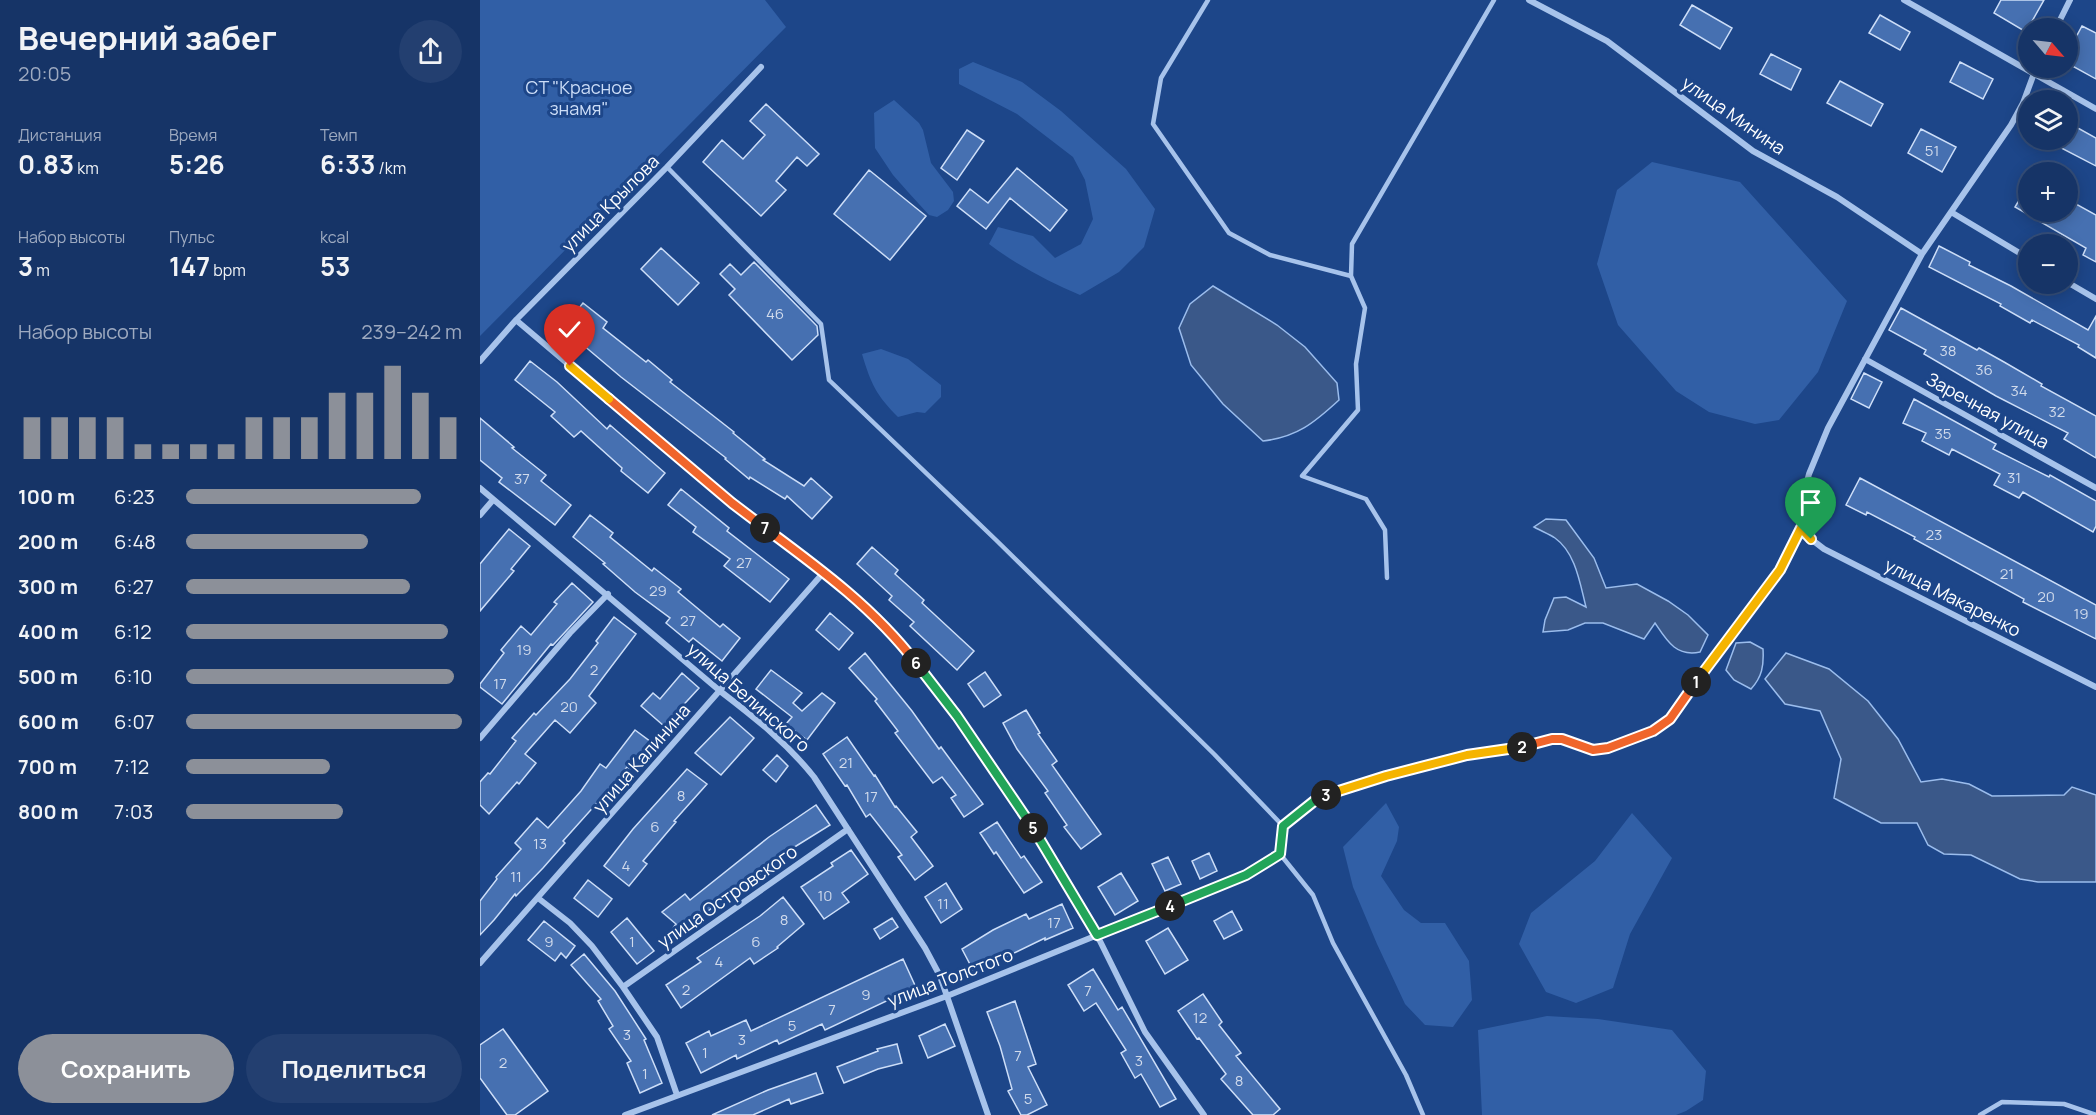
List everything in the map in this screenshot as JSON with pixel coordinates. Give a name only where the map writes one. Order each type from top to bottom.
[{"type":"street","name":"улица Минина","points":[[1529,0],[1607,41],[1754,151],[1836,196],[1922,254]]},
{"type":"street","points":[[1904,0],[2018,61]]},
{"type":"street","points":[[2061,18],[2070,0]]},
{"type":"street","name":"улица Крылова","points":[[480,362],[516,320],[667,167],[761,67]]},
{"type":"street","points":[[1801,528],[1800,508],[1809,474],[1828,428],[1922,254],[2011,125],[2023,103],[2032,78]]},
{"type":"street","points":[[2048,78],[2096,109]]},
{"type":"street","points":[[1952,212],[2018,252]]},
{"type":"street","points":[[2078,289],[2096,300]]},
{"type":"street","points":[[516,320],[732,503],[824,572],[879,621],[909,654],[957,716],[1051,855],[1097,935],[1145,1032],[1204,1115]]},
{"type":"street","name":"Заречная улица","points":[[1865,359],[2096,488]]},
{"type":"street","name":"улица Белинского","points":[[480,488],[794,752],[814,777],[848,829],[925,948],[940,976],[988,1115]]},
{"type":"street","points":[[480,515],[493,500]]},
{"type":"street","name":"улица Макаренко","points":[[1801,528],[1824,549],[2045,659],[2096,687]]},
{"type":"street","name":"улица Калинина","points":[[480,963],[824,572]]},
{"type":"street","points":[[480,738],[570,633],[608,594]]},
{"type":"street","name":"улица Островского","points":[[623,987],[848,829]]},
{"type":"street","name":"улица Толстого","points":[[625,1115],[947,996],[1246,875],[1280,854]]},
{"type":"street","points":[[538,898],[570,923],[623,987],[657,1037],[677,1095]]},
{"type":"lane","points":[[1208,0],[1161,78],[1153,124],[1229,233],[1270,255],[1351,276]]},
{"type":"lane","points":[[1387,578],[1385,530],[1366,499],[1302,476],[1358,410],[1356,364],[1365,308],[1351,276],[1352,244],[1494,0]]},
{"type":"lane","points":[[667,167],[822,324],[829,380],[996,540],[1283,826]]},
{"type":"lane","points":[[1423,1115],[1406,1075],[1333,943],[1313,895],[1280,854],[1283,826],[1318,798],[1343,788],[1467,755],[1516,748],[1552,739],[1562,739],[1593,750],[1608,748],[1653,731],[1670,719],[1780,570],[1801,528]]},
{"type":"lane","points":[[1980,1115],[2002,1102],[2064,1104],[2096,1115]]},
{"type":"green space","name":"СТ \"Красное знамя\"","points":[[480,0],[765,0],[786,27],[480,336]]},
{"type":"green space","points":[[973,62],[1022,82],[1061,111],[1126,169],[1155,209],[1144,247],[1119,272],[1080,295],[1033,272],[989,244],[998,227],[1033,236],[1055,258],[1081,244],[1093,219],[1085,180],[1073,157],[1017,114],[959,84],[959,69]]},
{"type":"green space","points":[[894,100],[919,123],[923,130],[931,163],[953,192],[954,201],[948,210],[937,217],[929,215],[908,192],[893,175],[875,148],[874,113]]},
{"type":"green space","points":[[1652,162],[1740,182],[1847,301],[1818,372],[1779,420],[1755,424],[1709,412],[1676,391],[1618,325],[1597,264],[1617,190]]},
{"type":"green space","points":[[881,349],[908,359],[941,385],[941,397],[925,413],[917,412],[898,417],[879,395],[862,354]]},
{"type":"green space","points":[[1386,803],[1399,827],[1397,841],[1381,876],[1404,910],[1421,923],[1445,923],[1469,961],[1472,1000],[1453,1027],[1425,1025],[1405,1004],[1353,887],[1343,847]]},
{"type":"green space","points":[[1632,813],[1672,858],[1630,934],[1613,988],[1576,1003],[1546,992],[1519,944],[1531,913],[1595,861]]},
{"type":"green space","points":[[1547,1016],[1598,1019],[1672,1030],[1706,1071],[1703,1100],[1676,1115],[1482,1115],[1478,1030]]},
{"type":"shaded area","points":[[1213,286],[1277,325],[1305,347],[1337,383],[1339,400],[1304,428],[1286,436],[1263,441],[1223,404],[1191,365],[1179,328],[1190,304]]},
{"type":"shaded area","points":[[1546,519],[1566,520],[1594,558],[1606,588],[1637,584],[1688,615],[1708,635],[1700,652],[1678,650],[1655,623],[1644,639],[1603,623],[1585,623],[1568,630],[1543,632],[1554,598],[1566,597],[1586,607],[1576,570],[1568,552],[1555,538],[1534,527]]},
{"type":"shaded area","points":[[1750,642],[1763,649],[1763,666],[1760,676],[1751,689],[1734,680],[1726,670],[1736,643]]},
{"type":"shaded area","points":[[1786,653],[1829,669],[1868,701],[1898,739],[1921,782],[1942,779],[1969,784],[1992,796],[2064,795],[2072,787],[2096,795],[2096,882],[2038,882],[2020,879],[1971,855],[1944,854],[1928,845],[1917,823],[1881,823],[1834,798],[1841,759],[1820,711],[1785,704],[1765,679]]},
{"type":"building","points":[[2001,0],[2044,0],[2034,18],[2018,18],[2018,27],[1994,13]]},
{"type":"building","points":[[1692,5],[1732,28],[1720,49],[1680,25]]},
{"type":"building","points":[[1880,15],[1910,32],[1900,50],[1869,33]]},
{"type":"building","points":[[2082,26],[2096,33],[2096,79],[2078,69],[2078,33]]},
{"type":"building","points":[[1771,54],[1801,69],[1791,90],[1760,74]]},
{"type":"building","points":[[1960,62],[1993,79],[1983,99],[1950,82]]},
{"type":"building","points":[[1840,81],[1883,104],[1871,126],[1827,103]]},
{"type":"building","points":[[766,104],[819,154],[807,166],[797,157],[776,181],[786,190],[761,216],[703,162],[722,140],[743,159],[765,135],[750,121]]},
{"type":"building","points":[[2078,128],[2096,138],[2096,166],[2065,150],[2078,150]]},
{"type":"building","points":[[1921,129],[1956,147],[1942,172],[1908,153]]},
{"type":"building","points":[[967,130],[984,141],[957,180],[941,168]]},
{"type":"building","points":[[1017,168],[1067,210],[1050,231],[1010,198],[986,229],[957,206],[970,189],[988,203]]},
{"type":"building","points":[[869,170],[926,216],[890,260],[834,214]]},
{"type":"building","points":[[2078,205],[2096,215],[2096,262],[2083,255],[2086,248],[2078,243],[2078,234],[2062,234],[2041,222],[2078,222]]},
{"type":"building","points":[[1939,246],[1970,262],[1969,265],[2018,290],[2018,294],[2025,294],[2088,330],[2096,316],[2096,358],[2078,347],[2079,345],[2032,320],[2030,323],[2000,306],[2001,304],[1929,267]]},
{"type":"building","points":[[661,248],[699,283],[678,305],[641,269]]},
{"type":"building","points":[[754,262],[817,326],[818,335],[792,360],[729,295],[735,289],[720,274],[730,264],[741,275]]},
{"type":"building","points":[[583,303],[607,322],[603,328],[646,362],[648,360],[672,380],[670,382],[765,459],[763,460],[804,486],[811,478],[832,497],[812,519],[787,496],[785,499],[750,477],[749,479],[726,458],[621,377],[563,328]]},
{"type":"building","points":[[1901,308],[1977,350],[1979,348],[2096,416],[2096,458],[2064,439],[2068,433],[1996,396],[1924,354],[1926,350],[1889,330]]},
{"type":"building","points":[[530,361],[557,382],[607,429],[610,425],[665,473],[648,493],[621,471],[622,468],[581,431],[574,437],[551,416],[555,412],[515,380]]},
{"type":"building","points":[[1864,373],[1882,382],[1869,408],[1851,399]]},
{"type":"building","points":[[1914,399],[1996,444],[1993,449],[2049,477],[2050,475],[2096,501],[2096,526],[2093,532],[2023,492],[2019,498],[1994,485],[2000,474],[1952,449],[1949,455],[1922,441],[1926,433],[1903,423]]},
{"type":"building","points":[[480,418],[546,475],[541,481],[571,505],[555,525],[499,482],[502,478],[480,460]]},
{"type":"building","points":[[1860,478],[2096,605],[2096,639],[2023,602],[2024,599],[1914,539],[1915,537],[1867,512],[1866,515],[1846,505]]},
{"type":"building","points":[[681,489],[729,528],[727,531],[789,579],[770,602],[724,566],[730,559],[693,532],[696,527],[668,505]]},
{"type":"building","points":[[590,515],[613,533],[610,537],[652,571],[654,568],[681,589],[678,592],[720,627],[723,624],[740,638],[722,661],[693,638],[689,642],[666,623],[670,618],[635,592],[573,537]]},
{"type":"building","points":[[509,529],[530,546],[511,569],[514,571],[480,611],[480,564]]},
{"type":"building","points":[[872,547],[898,570],[895,574],[924,600],[922,603],[974,651],[957,670],[910,626],[914,622],[889,600],[892,596],[857,564]]},
{"type":"building","points":[[572,583],[593,602],[553,645],[551,644],[502,704],[480,687],[480,684],[504,653],[501,650],[521,626],[531,635],[557,604],[554,602]]},
{"type":"building","points":[[830,613],[853,633],[839,650],[816,630]]},
{"type":"building","points":[[614,617],[636,634],[589,696],[596,703],[570,733],[555,720],[525,754],[536,763],[489,814],[480,805],[480,782],[488,773],[490,774],[516,741],[512,738],[534,713],[536,715],[570,679],[598,643],[596,641]]},
{"type":"building","points":[[865,653],[912,711],[939,749],[941,747],[983,804],[964,817],[951,798],[956,795],[942,777],[933,783],[895,733],[898,731],[875,701],[877,699],[849,668]]},
{"type":"building","points":[[771,670],[802,693],[793,703],[802,711],[822,693],[835,703],[807,740],[786,724],[792,717],[756,689]]},
{"type":"building","points":[[985,672],[1001,695],[984,707],[968,684]]},
{"type":"building","points":[[682,673],[699,688],[664,726],[641,706],[653,693],[660,699]]},
{"type":"building","points":[[1026,710],[1040,733],[1038,734],[1057,761],[1052,765],[1101,834],[1081,849],[1064,827],[1067,825],[1045,793],[1048,791],[1017,749],[1003,723]]},
{"type":"building","points":[[730,717],[754,738],[721,775],[695,753]]},
{"type":"building","points":[[635,730],[651,742],[630,769],[627,767],[599,805],[597,803],[563,841],[565,843],[543,868],[516,896],[515,894],[480,935],[480,901],[497,879],[496,877],[521,849],[515,843],[537,818],[548,828],[581,791],[600,764],[606,768]]},
{"type":"building","points":[[847,737],[895,807],[917,832],[911,837],[933,866],[915,880],[898,857],[902,855],[870,814],[866,817],[847,785],[845,786],[823,754]]},
{"type":"building","points":[[777,755],[788,766],[776,782],[763,770]]},
{"type":"building","points":[[687,769],[707,784],[643,861],[647,864],[629,886],[604,866],[633,829]]},
{"type":"building","points":[[816,805],[830,825],[772,861],[774,863],[747,884],[745,881],[665,946],[662,943],[676,924],[662,912],[685,894],[690,900],[769,837]]},
{"type":"building","points":[[997,822],[1021,858],[1024,856],[1042,882],[1024,893],[980,833]]},
{"type":"building","points":[[851,850],[868,874],[842,893],[849,902],[824,919],[801,887],[833,866],[831,863]]},
{"type":"building","points":[[1209,853],[1217,871],[1200,879],[1192,861]]},
{"type":"building","points":[[1168,857],[1181,884],[1165,891],[1152,864]]},
{"type":"building","points":[[1121,873],[1138,901],[1115,915],[1098,887]]},
{"type":"building","points":[[588,880],[612,899],[598,917],[574,898]]},
{"type":"building","points":[[946,883],[962,909],[941,923],[925,897]]},
{"type":"building","points":[[783,897],[804,924],[778,948],[754,964],[750,958],[681,1008],[666,985],[701,962],[697,958],[760,916]]},
{"type":"building","points":[[1062,904],[1073,928],[1045,940],[1045,938],[1006,957],[1004,952],[973,970],[962,949],[1026,914],[1029,919]]},
{"type":"building","points":[[1232,911],[1242,930],[1224,939],[1214,921]]},
{"type":"building","points":[[627,918],[654,951],[637,964],[611,932]]},
{"type":"building","points":[[892,918],[898,927],[880,939],[874,929]]},
{"type":"building","points":[[544,921],[575,946],[566,958],[561,953],[555,961],[528,940]]},
{"type":"building","points":[[1168,928],[1188,960],[1165,974],[1146,941]]},
{"type":"building","points":[[584,954],[615,991],[646,1039],[644,1040],[662,1083],[640,1093],[627,1063],[631,1061],[609,1029],[613,1026],[598,1001],[601,999],[571,965]]},
{"type":"building","points":[[903,959],[918,992],[901,1000],[899,995],[825,1030],[822,1024],[779,1044],[777,1040],[737,1059],[736,1055],[701,1073],[686,1043],[709,1031],[711,1036],[746,1020],[751,1031]]},
{"type":"building","points":[[1093,969],[1118,1010],[1122,1007],[1176,1099],[1160,1107],[1141,1074],[1135,1078],[1121,1053],[1126,1050],[1096,1003],[1084,1011],[1068,985]]},
{"type":"building","points":[[1203,994],[1222,1022],[1219,1025],[1241,1053],[1236,1056],[1280,1109],[1273,1115],[1253,1115],[1221,1079],[1226,1074],[1199,1038],[1197,1039],[1178,1011]]},
{"type":"building","points":[[1015,1001],[1036,1064],[1028,1067],[1047,1105],[1027,1115],[1021,1115],[1008,1091],[1012,1089],[1000,1046],[987,1012]]},
{"type":"building","points":[[945,1024],[955,1046],[928,1058],[919,1036]]},
{"type":"building","points":[[503,1029],[548,1091],[515,1115],[507,1115],[480,1078],[480,1045]]},
{"type":"building","points":[[897,1044],[902,1063],[878,1069],[844,1083],[837,1067],[878,1051],[877,1049]]},
{"type":"building","points":[[816,1073],[823,1093],[791,1104],[789,1099],[753,1115],[712,1115],[768,1090]]},
{"type":"route","points":[[570,366],[732,503],[824,572],[879,621],[909,654],[957,716],[1051,855],[1097,935],[1246,875],[1280,854],[1283,826],[1318,798],[1343,788],[1467,755],[1516,748],[1552,739],[1562,739],[1593,750],[1608,748],[1653,731],[1670,719],[1780,570],[1801,528],[1811,539]]}]
